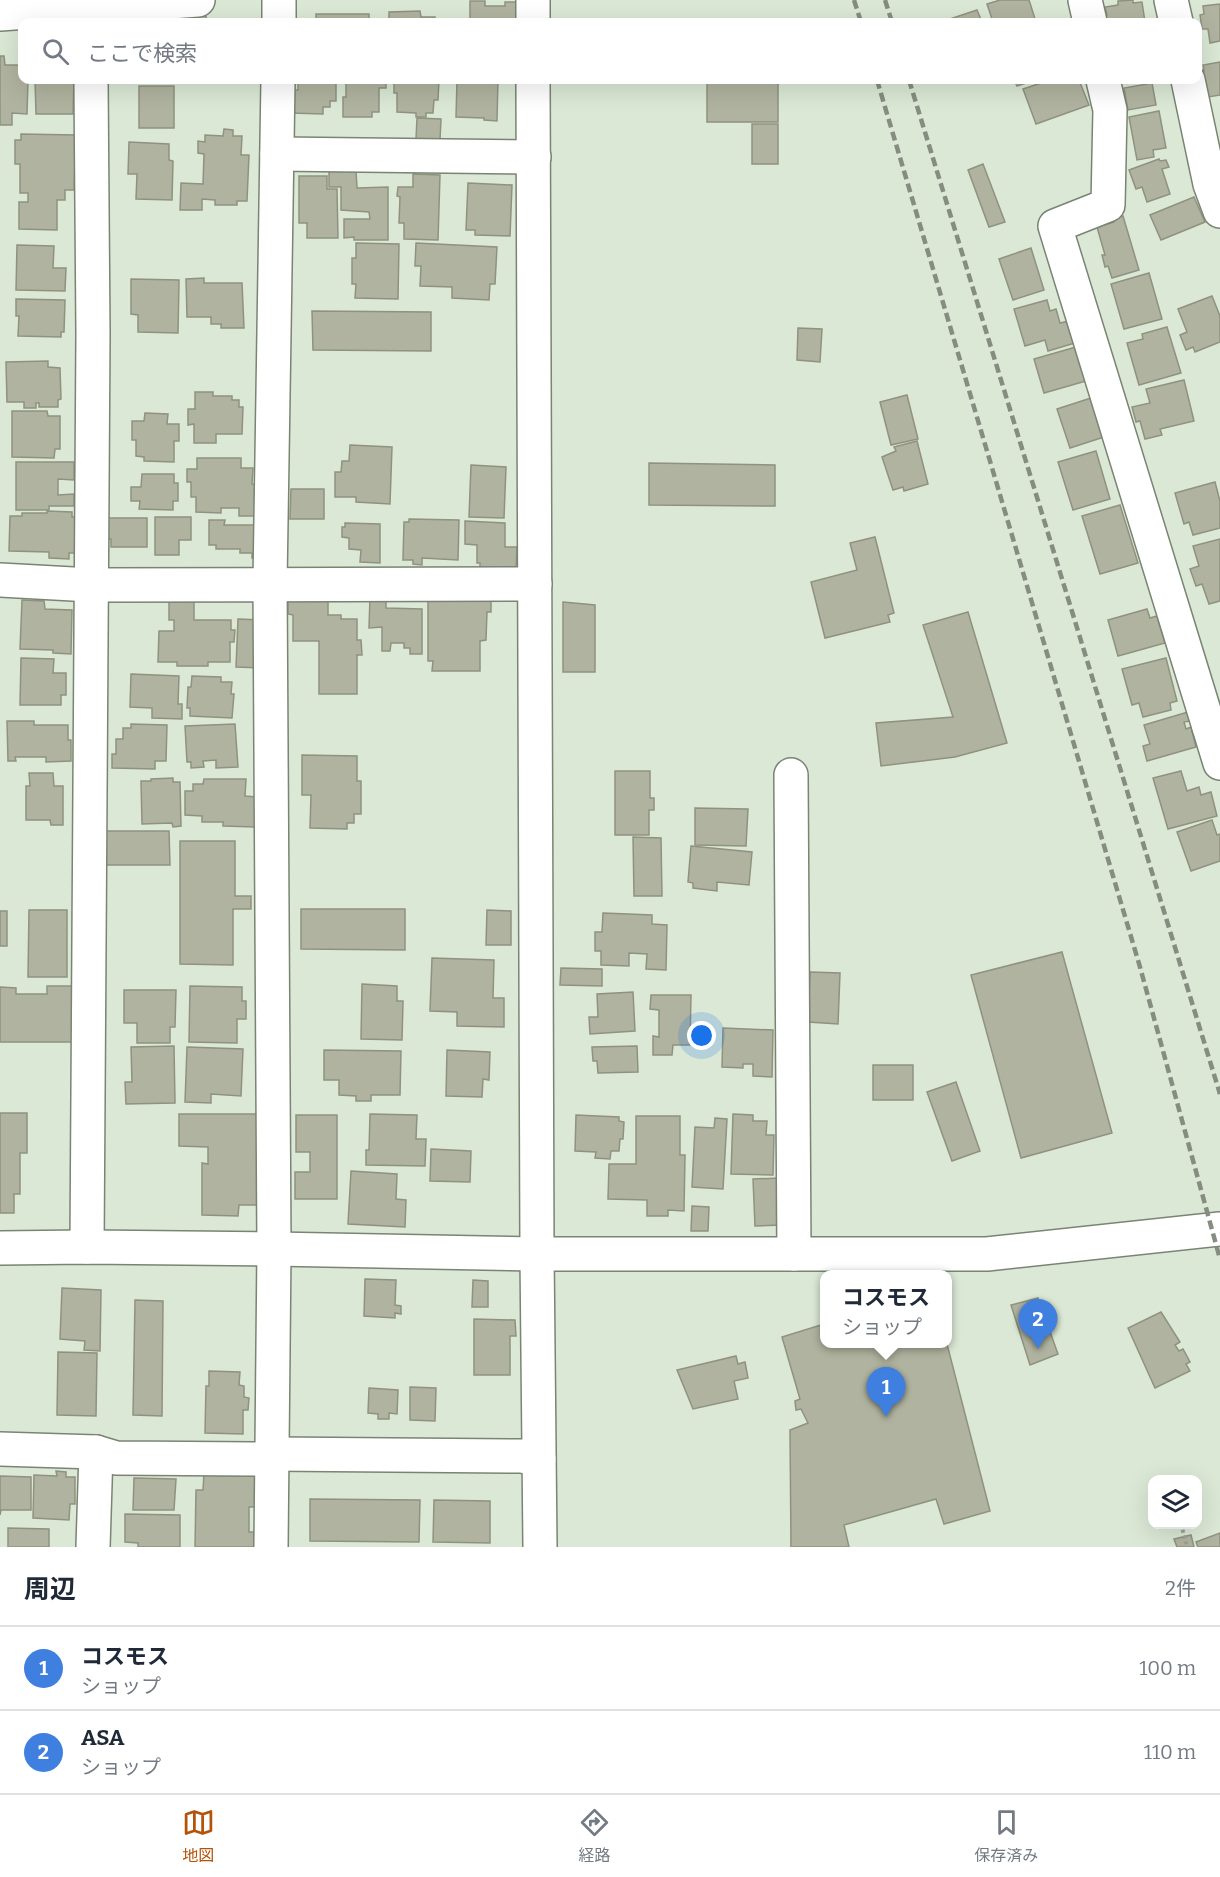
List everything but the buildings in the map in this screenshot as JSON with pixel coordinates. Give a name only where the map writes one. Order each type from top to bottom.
[{"type":"street","points":[[0,14],[91,15],[198,0]]},
{"type":"street","points":[[279,0],[279,18]]},
{"type":"street","points":[[533,0],[533,18]]},
{"type":"street","points":[[1085,0],[1089,18]]},
{"type":"street","points":[[1171,0],[1175,18]]},
{"type":"street","points":[[87,1247],[93,334],[91,84]]},
{"type":"street","points":[[271,1547],[274,1249],[270,583],[278,84]]},
{"type":"street","points":[[533,84],[540,1547]]},
{"type":"street","points":[[1104,84],[1110,110],[1108,205],[1055,226],[1214,725],[1220,763]]},
{"type":"street","points":[[1189,84],[1210,184],[1220,211]]},
{"type":"street","points":[[277,154],[534,157]]},
{"type":"street","points":[[0,580],[91,585],[535,584]]},
{"type":"street","points":[[790,775],[795,1254]]},
{"type":"street","points":[[0,1248],[274,1249],[537,1254],[987,1254],[1220,1229]]},
{"type":"street","points":[[0,1449],[96,1452],[116,1458],[521,1456],[539,1458]]},
{"type":"street","points":[[93,1547],[96,1452]]},
{"type":"path","points":[[1182,1529],[1187,1547]]},
{"type":"railway","points":[[854,0],[860,18]]},
{"type":"railway","points":[[885,0],[891,18]]},
{"type":"railway","points":[[878,84],[1140,967],[1220,1259]]},
{"type":"railway","points":[[910,84],[1220,1094]]},
{"type":"place","name":"ASA","points":[[1038,1349]]},
{"type":"place","name":"コスモス","points":[[886,1417]]}]
